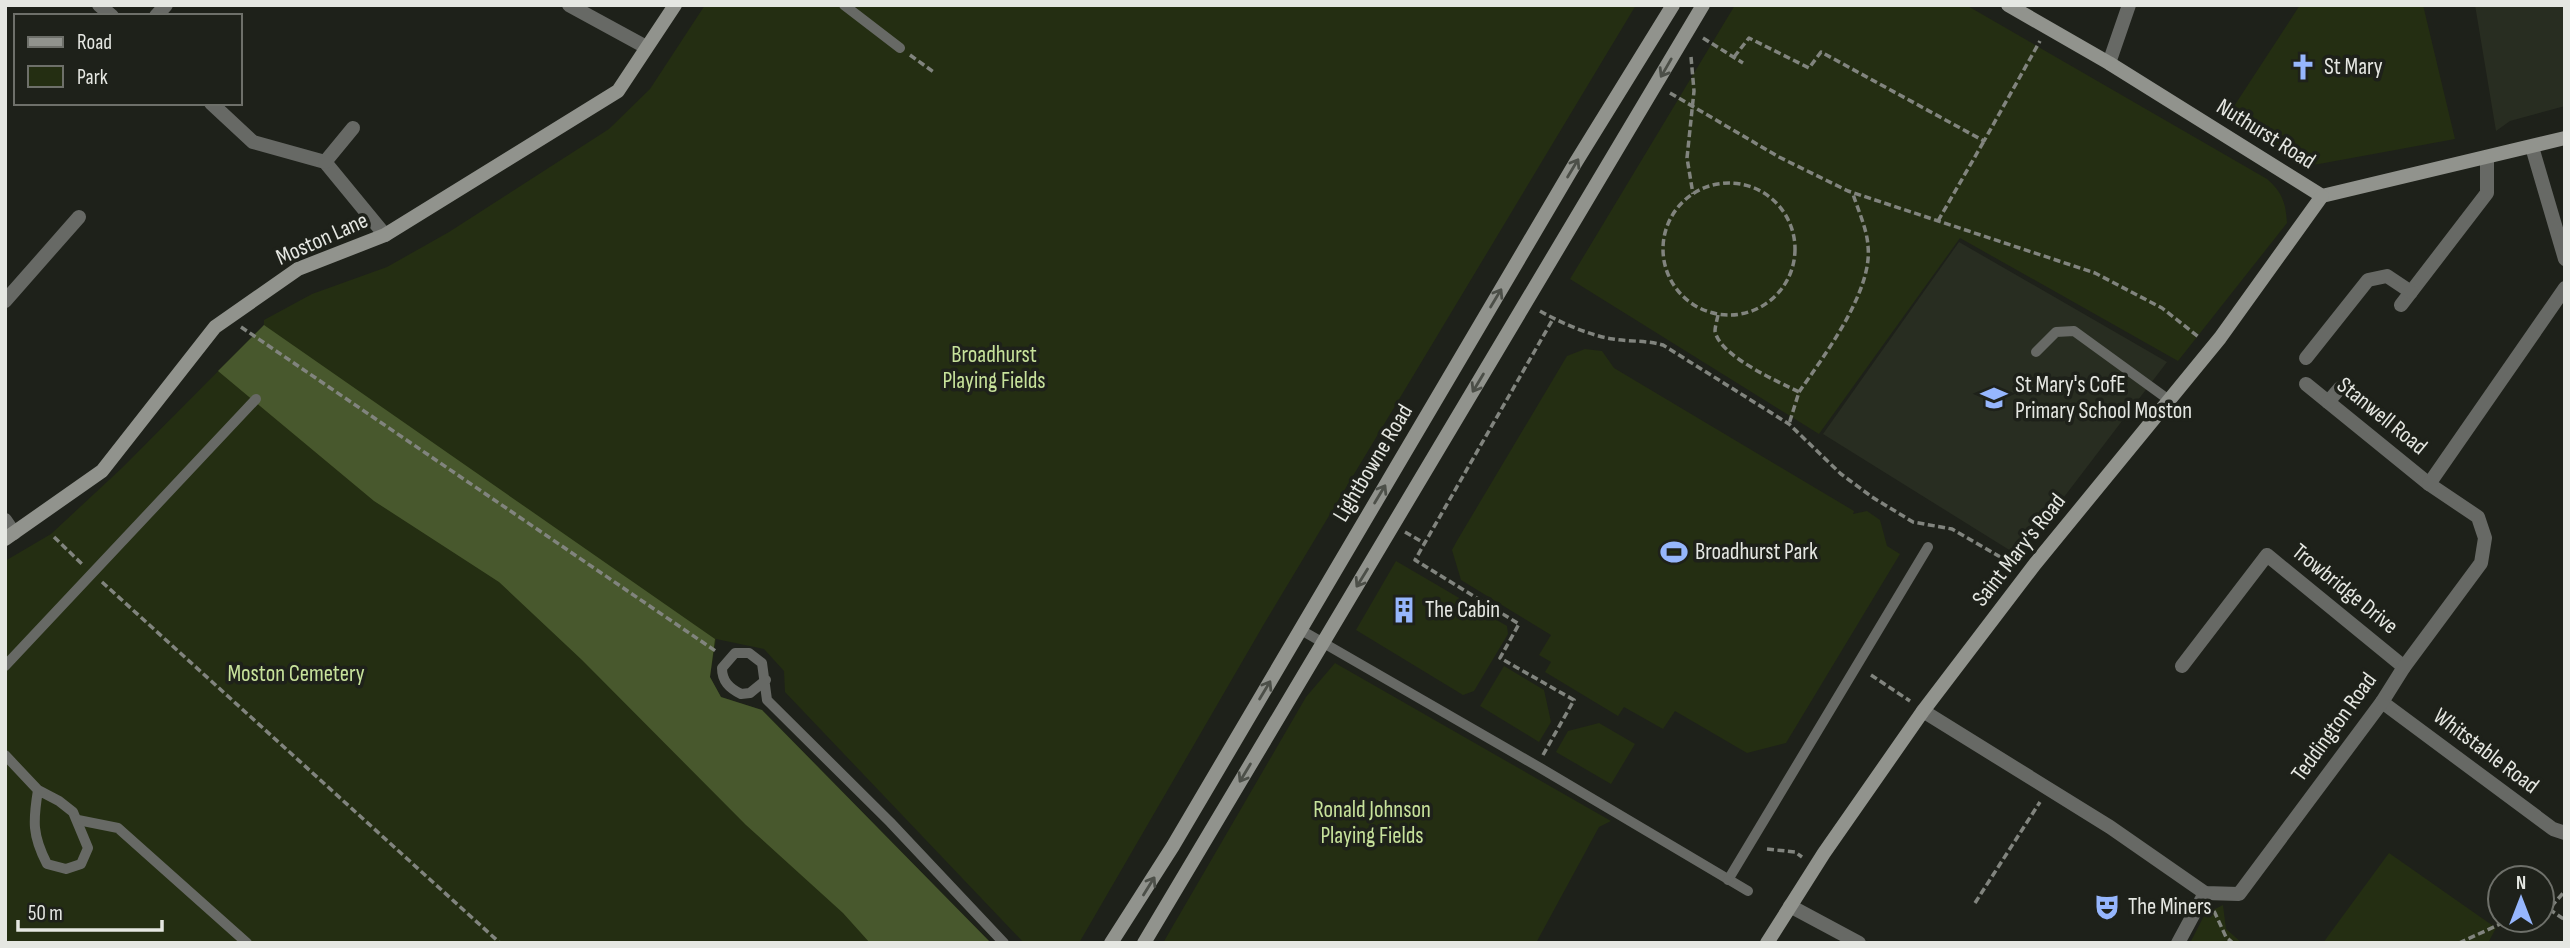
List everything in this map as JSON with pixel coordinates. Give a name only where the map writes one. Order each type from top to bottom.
[{"type":"street","points":[[569,5],[646,47]]},
{"type":"street","name":"Moston Lane","points":[[10,536],[102,471],[215,327],[298,270],[385,235],[618,91],[675,5]]},
{"type":"street","name":"Lightbowne Road","points":[[1111,943],[1173,846],[1576,162],[1672,5]]},
{"type":"street","points":[[1144,943],[1703,5]]},
{"type":"street","name":"Nuthurst Road","points":[[2008,5],[2322,196],[2565,138]]},
{"type":"street","points":[[2109,64],[2129,5]]},
{"type":"street","points":[[213,105],[253,142],[325,162],[385,235]]},
{"type":"street","points":[[325,162],[353,128]]},
{"type":"street","points":[[2532,147],[2565,259]]},
{"type":"street","points":[[2401,305],[2487,192],[2487,157]]},
{"type":"street","name":"Saint Mary's Road","points":[[1767,943],[1816,866],[1923,710],[2028,573],[2212,348],[2322,196]]},
{"type":"street","points":[[5,301],[79,217]]},
{"type":"street","points":[[2306,358],[2368,280],[2388,276],[2411,292]]},
{"type":"street","points":[[2430,484],[2565,288]]},
{"type":"street","name":"Stanwell Road","points":[[2306,384],[2430,484]]},
{"type":"street","points":[[2328,402],[2340,388]]},
{"type":"street","name":"Teddington Road","points":[[2205,893],[2239,894],[2382,702],[2404,667],[2481,562],[2485,538],[2478,517],[2430,484]]},
{"type":"street","points":[[5,520],[10,536]]},
{"type":"street","name":"Trowbridge Drive","points":[[2182,666],[2267,555],[2404,667]]},
{"type":"street","name":"Whitstable Road","points":[[2382,702],[2553,829],[2565,833]]},
{"type":"street","points":[[1923,710],[2110,827],[2205,893],[2178,943]]},
{"type":"street","points":[[1790,906],[1859,943]]},
{"type":"lane","points":[[844,5],[900,48]]},
{"type":"lane","points":[[2036,352],[2056,332],[2074,331],[2169,400]]},
{"type":"lane","points":[[5,666],[256,398]]},
{"type":"lane","points":[[1728,880],[1928,547]]},
{"type":"lane","points":[[1301,630],[1748,891]]},
{"type":"lane","points":[[767,700],[762,663],[749,653],[735,653],[722,668],[722,677],[734,690],[767,700],[890,822],[1004,943]]},
{"type":"lane","points":[[750,693],[765,680]]},
{"type":"lane","points":[[5,755],[38,790],[74,812],[88,848],[81,864],[66,869],[47,864],[40,850],[33,820],[38,790]]},
{"type":"lane","points":[[78,820],[118,828],[247,943]]},
{"type":"path","points":[[1938,221],[2048,28]]},
{"type":"path","points":[[1689,30],[1743,63]]},
{"type":"path","points":[[1689,30],[1692,104],[1687,158],[1693,194]]},
{"type":"path","points":[[1734,57],[1749,38],[1809,68],[1821,52],[1984,141]]},
{"type":"path","points":[[900,48],[935,73]]},
{"type":"path","points":[[1669,92],[1779,157],[1853,193],[2095,273],[2162,307],[2212,348]]},
{"type":"path","points":[[1728,183],[1752,187],[1782,209],[1793,230],[1796,254],[1789,278],[1775,298],[1754,311],[1731,316],[1718,315],[1695,307],[1677,290],[1665,269],[1665,232],[1675,210],[1704,188],[1728,183]]},
{"type":"path","points":[[1789,424],[1800,392],[1831,346],[1862,287],[1869,247],[1853,193]]},
{"type":"path","points":[[1526,303],[1553,319],[1612,339],[1648,341],[1663,345],[1789,424],[1842,474],[1872,497],[1913,522],[1952,528],[2028,573]]},
{"type":"path","points":[[1718,315],[1715,331],[1720,342],[1732,354],[1800,392]]},
{"type":"path","points":[[228,318],[727,660]]},
{"type":"path","points":[[1537,766],[1574,700],[1500,658],[1519,624],[1415,560],[1553,319]]},
{"type":"path","points":[[1394,526],[1424,543]]},
{"type":"path","points":[[54,537],[500,943]]},
{"type":"path","points":[[1871,675],[1923,710]]},
{"type":"path","points":[[1975,903],[2048,789]]},
{"type":"path","points":[[1767,849],[1796,852],[1816,866]]},
{"type":"path","points":[[2205,893],[2226,937],[2233,943]]},
{"type":"path","points":[[2459,943],[2486,931]]},
{"type":"shaded area","points":[[2475,5],[2565,5],[2565,106],[2510,121],[2496,131]]},
{"type":"shaded area","name":"St Mary's CofE Primary School Moston","points":[[1959,242],[2167,362],[2019,556],[1823,434]]},
{"type":"green space","name":"Broadhurst Playing Fields","points":[[705,5],[1636,5],[1264,624],[1079,943],[1024,943],[785,692],[784,671],[764,649],[716,639],[710,677],[721,697],[762,710],[991,943],[5,943],[5,561],[51,534],[123,467],[264,325],[264,320],[312,294],[387,267],[449,232],[609,129],[650,89]]},
{"type":"green space","points":[[1735,5],[1966,5],[2267,179],[2282,198],[2287,223],[2178,361],[1960,238],[1819,434],[1570,279]]},
{"type":"green space","points":[[2300,5],[2423,5],[2455,139],[2308,166],[2227,117]]},
{"type":"green space","points":[[264,325],[715,639],[710,677],[721,697],[762,710],[991,943],[870,943],[843,913],[746,825],[582,660],[499,582],[374,501],[218,371]]},
{"type":"green space","name":"Broadhurst Park","points":[[1585,349],[1602,351],[1614,368],[1854,511],[1853,514],[1867,511],[1880,520],[1887,546],[1900,554],[1786,743],[1747,753],[1675,711],[1663,729],[1624,707],[1618,716],[1545,672],[1551,662],[1539,655],[1551,635],[1461,580],[1452,550],[1567,356]]},
{"type":"green space","points":[[1396,561],[1507,626],[1508,634],[1474,691],[1463,695],[1356,630]]},
{"type":"green space","name":"Ronald Johnson Playing Fields","points":[[1335,663],[1611,821],[1599,827],[1536,943],[1163,943],[1306,697]]},
{"type":"green space","points":[[1504,666],[1544,690],[1551,722],[1539,742],[1480,706]]},
{"type":"green space","points":[[1599,723],[1635,744],[1611,784],[1556,752],[1568,731]]},
{"type":"green space","points":[[2389,853],[2486,921],[2486,934],[2493,934],[2488,943],[2323,943]]},
{"type":"green space","points":[[2223,905],[2226,929],[2242,943],[2190,943],[2205,914]]},
{"type":"place","name":"St Mary","points":[[2303,67]]},
{"type":"place","name":"St Mary's CofE Primary School Moston","points":[[1994,398]]},
{"type":"place","name":"Broadhurst Park","points":[[1674,552]]},
{"type":"place","name":"The Cabin","points":[[1404,610]]},
{"type":"place","name":"The Miners","points":[[2107,907]]},
{"type":"park label","name":"Moston Cemetery","points":[[296,674]]}]
